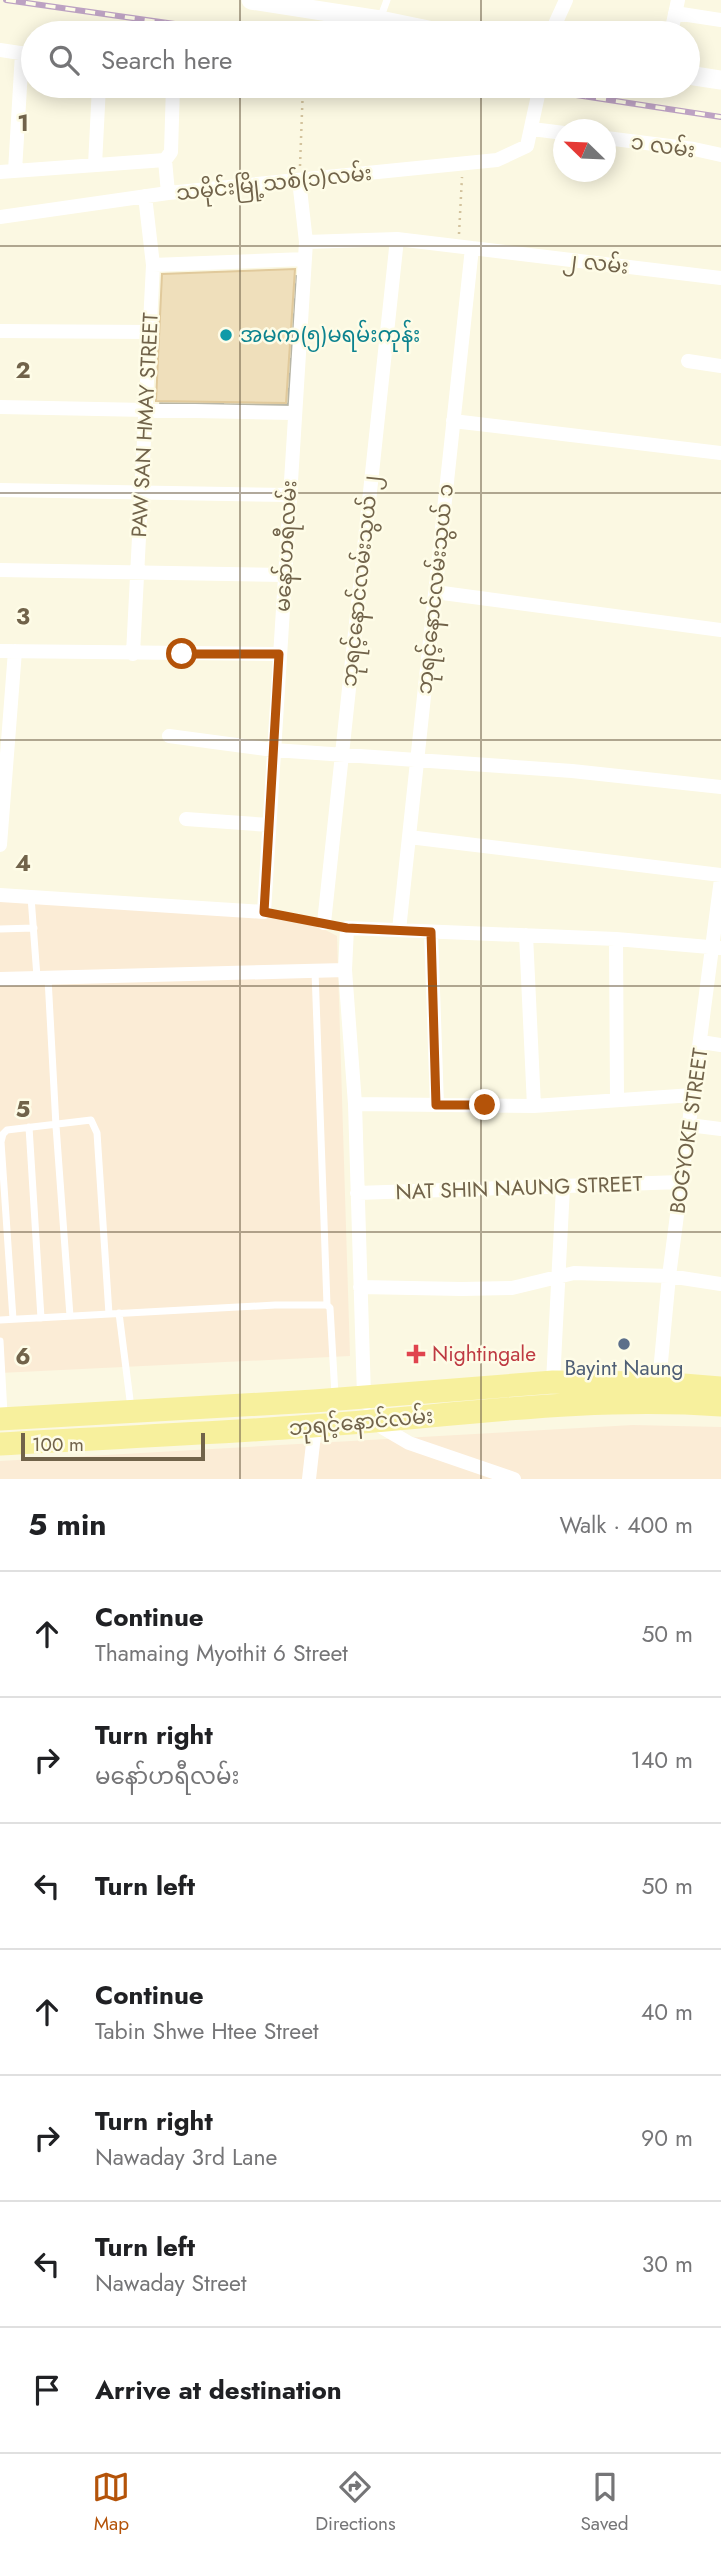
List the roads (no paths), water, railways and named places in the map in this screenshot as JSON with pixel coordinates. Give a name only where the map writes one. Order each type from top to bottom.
[{"type":"main road","points":[[251,0],[385,21]]},
{"type":"main road","points":[[700,77],[721,80]]},
{"type":"main road","name":"ဘုရင့်နောင်လမ်း","points":[[2,1419],[325,1400],[552,1382],[659,1382],[721,1388]]},
{"type":"main road","points":[[315,1426],[325,1400]]},
{"type":"main road","name":"ဘုရင့်နောင်လမ်း","points":[[0,1444],[372,1422],[581,1403],[658,1401],[721,1405]]},
{"type":"street","points":[[556,21],[566,0]]},
{"type":"street","points":[[677,6],[721,20]]},
{"type":"street","points":[[0,50],[21,53]]},
{"type":"street","points":[[21,93],[7,172],[165,160]]},
{"type":"street","points":[[95,165],[98,98]]},
{"type":"street","points":[[168,193],[165,160],[171,152],[173,98]]},
{"type":"street","points":[[538,98],[532,128],[553,131]]},
{"type":"street","name":"သမိုင်းမြို့သစ်(၁)လမ်း","points":[[0,217],[168,193],[497,160],[527,146],[532,128]]},
{"type":"street","name":"၁ လမ်း","points":[[616,139],[721,155]]},
{"type":"street","name":"မနော်ဟရီလမ်း","points":[[264,912],[293,414],[306,242],[299,180]]},
{"type":"street","name":"PAW SAN HMAY STREET","points":[[133,653],[153,265],[145,196]]},
{"type":"street","name":"၂ လမ်း","points":[[306,242],[397,239],[721,278]]},
{"type":"street","name":"ဘုရင့်နောင်လမ်းသွယ် ၂","points":[[324,923],[397,239]]},
{"type":"street","name":"ဘုရင့်နောင်လမ်းသွယ် ၁","points":[[399,930],[453,421],[465,247]]},
{"type":"street","points":[[153,265],[305,259]]},
{"type":"street","points":[[0,331],[150,332]]},
{"type":"street","points":[[688,361],[721,366]]},
{"type":"street","points":[[0,407],[293,414]]},
{"type":"street","points":[[453,421],[721,453]]},
{"type":"street","points":[[0,490],[289,495]]},
{"type":"street","points":[[0,569],[284,575]]},
{"type":"street","points":[[435,592],[721,630]]},
{"type":"street","points":[[0,845],[7,651],[279,654]]},
{"type":"street","points":[[169,736],[274,750],[572,771],[721,787]]},
{"type":"street","points":[[186,819],[269,825]]},
{"type":"street","points":[[409,837],[721,877]]},
{"type":"street","name":"BOGYOKE STREET","points":[[659,1382],[681,1182],[717,947],[721,877]]},
{"type":"street","points":[[0,895],[264,912]]},
{"type":"street","points":[[514,1479],[409,1443],[372,1422],[364,1396],[355,1104],[345,970],[353,928],[616,939],[717,947]]},
{"type":"street","points":[[431,932],[436,1105]]},
{"type":"street","points":[[526,935],[534,1106]]},
{"type":"street","points":[[616,939],[617,1100]]},
{"type":"street","points":[[0,979],[345,970]]},
{"type":"street","points":[[701,1042],[721,1045]]},
{"type":"street","points":[[355,1104],[534,1106],[693,1095]]},
{"type":"street","points":[[689,1125],[721,1129]]},
{"type":"street","name":"NAT SHIN NAUNG STREET","points":[[357,1193],[681,1182]]},
{"type":"street","points":[[552,1382],[563,1187]]},
{"type":"street","points":[[360,1287],[512,1288],[574,1273],[669,1276],[721,1284]]},
{"type":"street","points":[[309,1479],[315,1426]]},
{"type":"lane","points":[[380,20],[387,0]]},
{"type":"lane","points":[[31,897],[43,977],[70,1316]]},
{"type":"lane","points":[[264,912],[353,928]]},
{"type":"lane","points":[[0,929],[34,928]]},
{"type":"lane","points":[[315,971],[327,1305],[330,1308],[325,1400]]},
{"type":"lane","points":[[13,1319],[1,1142],[3,1134],[7,1130],[90,1120],[95,1125],[109,1314]]},
{"type":"lane","points":[[29,1127],[41,1318]]},
{"type":"lane","points":[[0,1320],[275,1305],[327,1305]]},
{"type":"lane","points":[[118,1313],[132,1412]]},
{"type":"lane","points":[[0,1341],[2,1419]]},
{"type":"railway","points":[[6,0],[154,21]]},
{"type":"railway","points":[[596,98],[721,117]]},
{"type":"place","name":"အမက(၅)မရမ်းကုန်း","points":[[226,335]]},
{"type":"place","name":"Bayint Naung","points":[[624,1344]]},
{"type":"place","name":"Nightingale","points":[[416,1354]]}]
